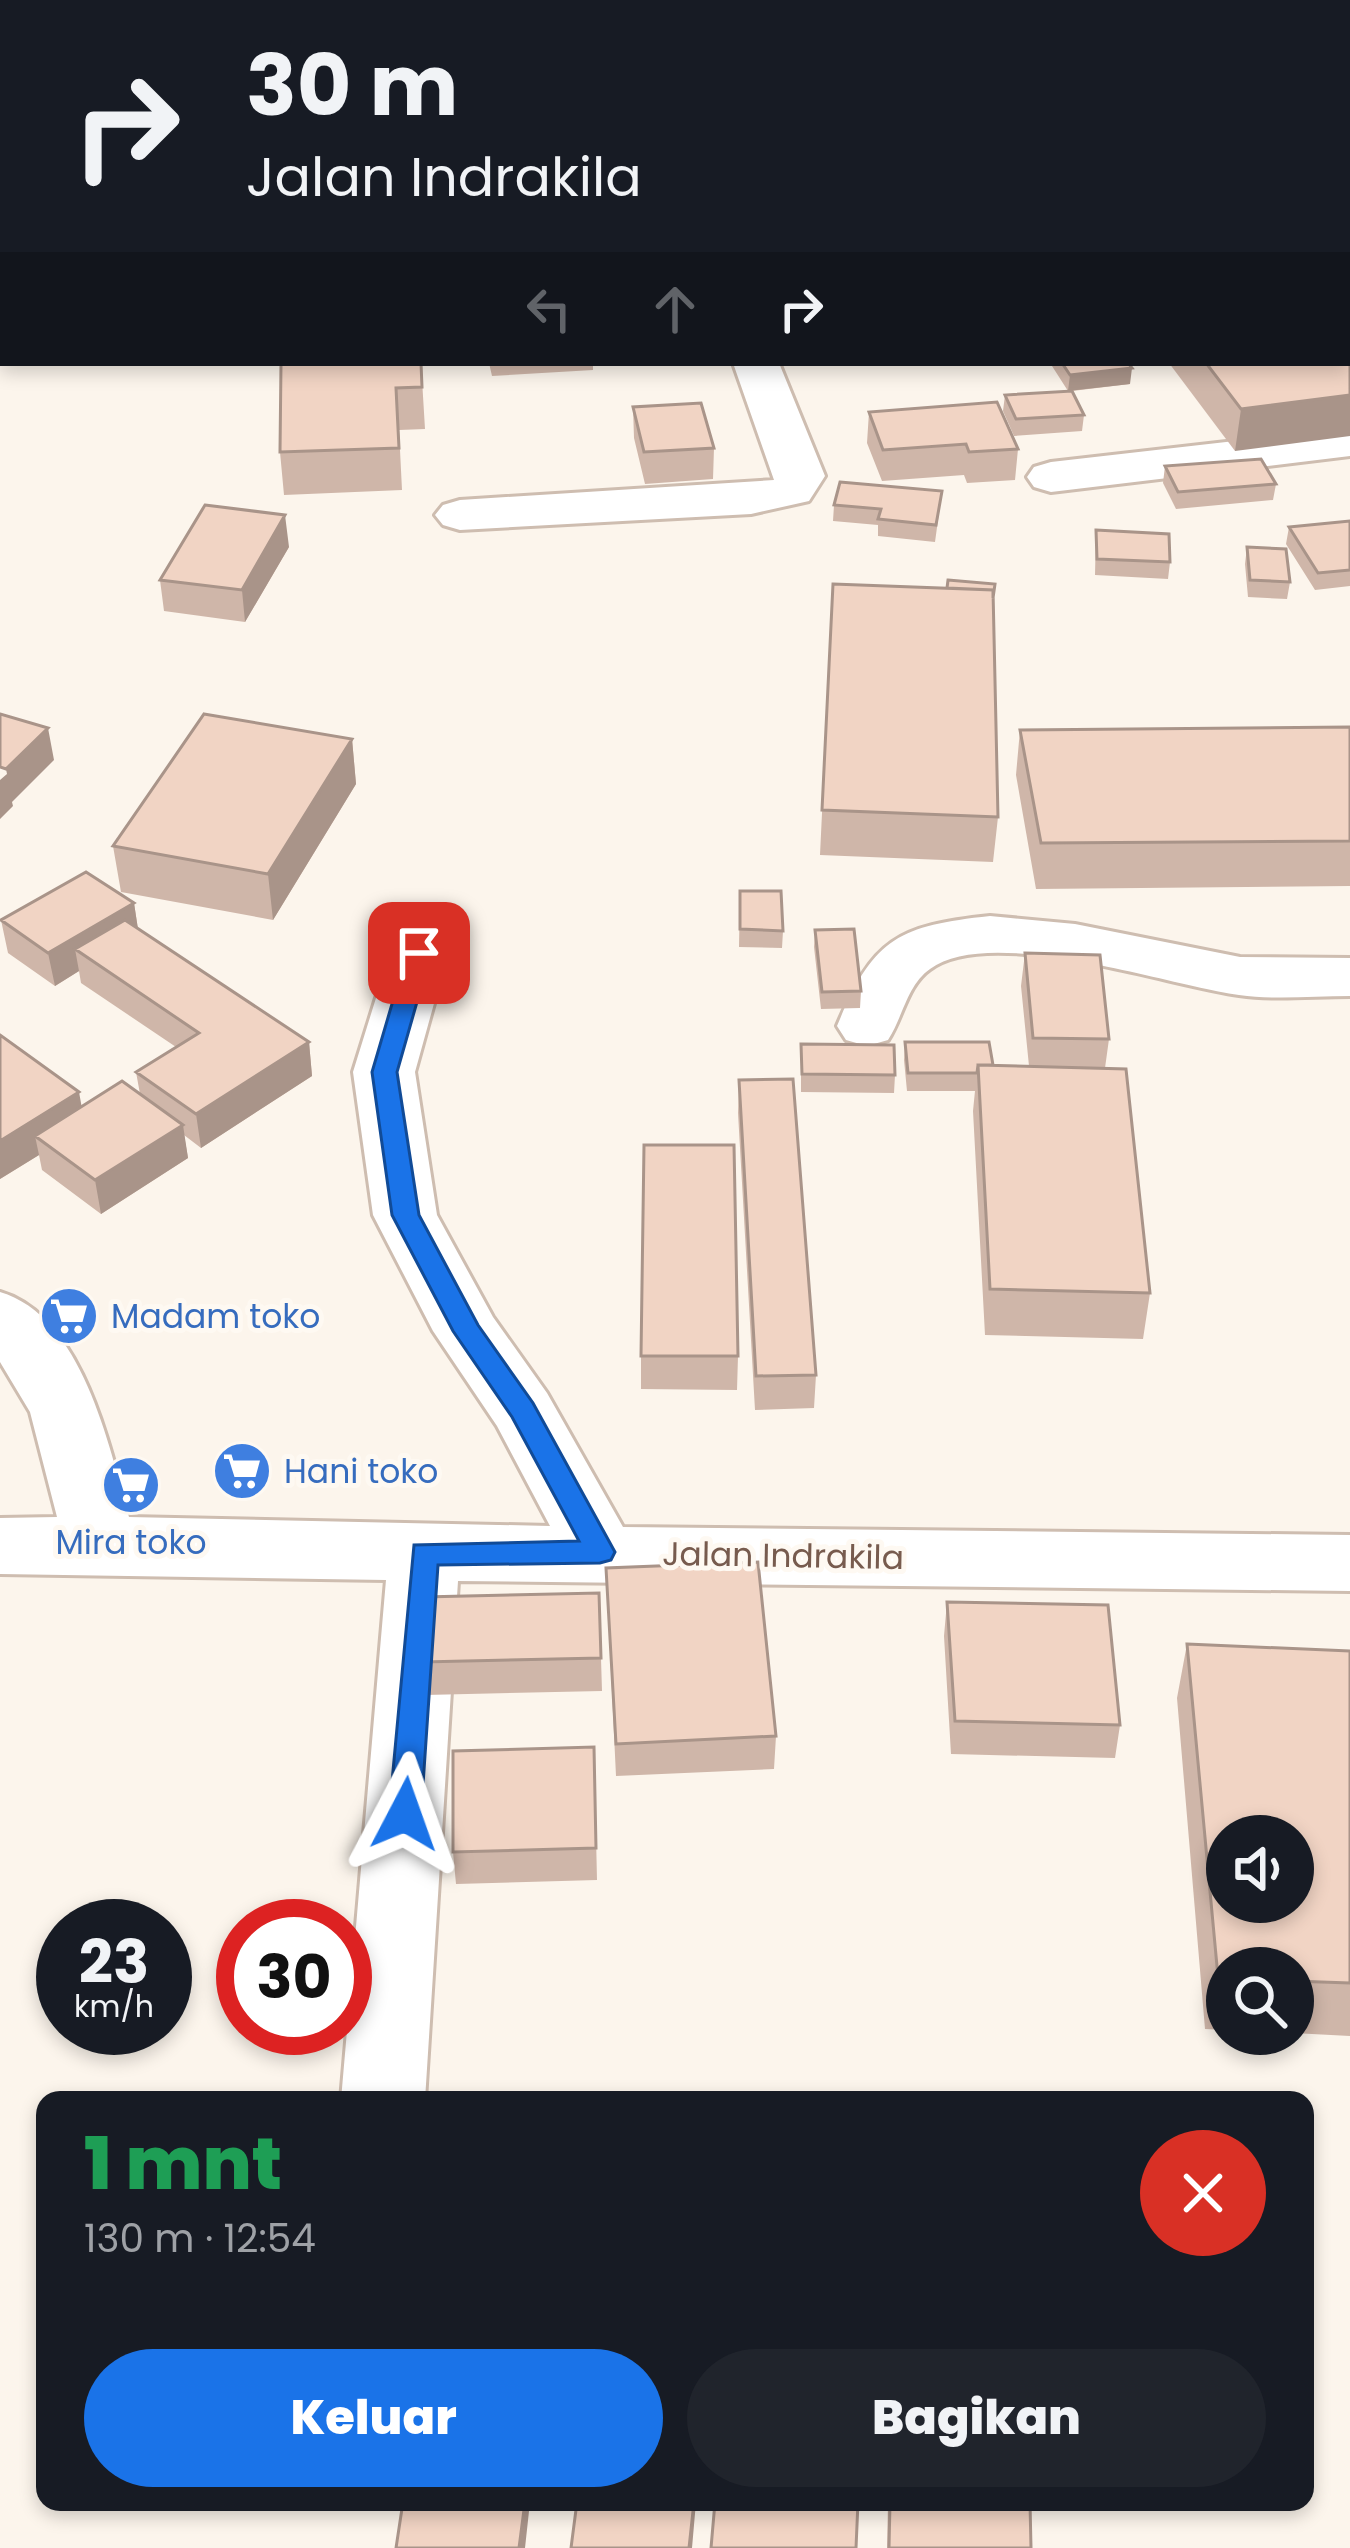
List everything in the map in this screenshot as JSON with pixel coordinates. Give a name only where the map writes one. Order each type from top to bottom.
[{"type":"street","points":[[460,515],[751,499],[792,491],[801,476],[757,366]]},
{"type":"street","points":[[1051,477],[1350,442]]},
{"type":"street","points":[[867,1026],[888,977],[912,952],[977,934],[999,932],[1243,976],[1350,977]]},
{"type":"street","points":[[419,953],[384,1072],[405,1215],[467,1331],[523,1411],[600,1552]]},
{"type":"street","points":[[0,1316],[43,1367],[65,1412],[100,1544]]},
{"type":"street","name":"Jalan Indrakila","points":[[0,1546],[1350,1563]]},
{"type":"street","points":[[384,2091],[424,1553]]},
{"type":"building","points":[[281,366],[421,366],[422,387],[396,388],[399,448],[280,452]]},
{"type":"building","points":[[1064,366],[1132,368],[1070,375]]},
{"type":"building","points":[[1208,366],[1350,366],[1350,395],[1241,409]]},
{"type":"building","points":[[1072,391],[1084,415],[1016,419],[1005,395]]},
{"type":"building","points":[[997,402],[1018,449],[969,452],[966,444],[883,450],[869,412]]},
{"type":"building","points":[[701,403],[714,448],[644,452],[633,407]]},
{"type":"building","points":[[1261,459],[1276,484],[1178,492],[1165,466]]},
{"type":"building","points":[[840,482],[942,491],[936,525],[878,519],[881,509],[834,505]]},
{"type":"building","points":[[205,505],[285,515],[242,590],[160,580]]},
{"type":"building","points":[[1350,521],[1350,570],[1318,573],[1289,527]]},
{"type":"building","points":[[1096,530],[1169,534],[1170,562],[1097,559]]},
{"type":"building","points":[[1247,547],[1286,549],[1290,582],[1250,580]]},
{"type":"building","points":[[948,580],[995,584],[993,598],[993,590],[947,588]]},
{"type":"building","points":[[833,584],[993,590],[998,817],[822,810]]},
{"type":"building","points":[[0,714],[48,728],[6,769],[0,767]]},
{"type":"building","points":[[204,714],[352,739],[268,874],[113,846]]},
{"type":"building","points":[[1350,727],[1350,841],[1041,843],[1020,730]]},
{"type":"building","points":[[86,872],[134,903],[48,953],[1,920]]},
{"type":"building","points":[[740,891],[781,891],[783,931],[740,929]]},
{"type":"building","points":[[125,920],[309,1042],[196,1114],[136,1072],[199,1033],[75,949]]},
{"type":"building","points":[[854,929],[861,991],[822,992],[815,930]]},
{"type":"building","points":[[1025,953],[1100,955],[1109,1039],[1033,1038]]},
{"type":"building","points":[[0,1035],[79,1092],[0,1141]]},
{"type":"building","points":[[905,1042],[989,1042],[993,1065],[978,1065],[977,1073],[908,1073]]},
{"type":"building","points":[[801,1044],[894,1045],[895,1075],[802,1074]]},
{"type":"building","points":[[978,1065],[1126,1069],[1150,1293],[990,1289]]},
{"type":"building","points":[[793,1079],[816,1375],[756,1376],[739,1080]]},
{"type":"building","points":[[122,1081],[183,1125],[95,1180],[35,1136]]},
{"type":"building","points":[[644,1145],[734,1145],[738,1356],[641,1356]]},
{"type":"building","points":[[758,1562],[776,1736],[616,1744],[606,1568]]},
{"type":"building","points":[[599,1593],[601,1658],[422,1662],[423,1597]]},
{"type":"building","points":[[947,1602],[1108,1605],[1120,1725],[955,1721]]},
{"type":"building","points":[[1187,1644],[1350,1651],[1350,1983],[1314,1982],[1314,1947],[1215,1947],[1213,1923],[1314,1923],[1314,1815],[1206,1815],[1206,1848]]},
{"type":"building","points":[[594,1747],[596,1848],[453,1852],[453,1751]]},
{"type":"building","points":[[402,2511],[524,2511],[519,2548],[396,2548]]},
{"type":"building","points":[[576,2511],[693,2511],[689,2548],[571,2548]]},
{"type":"building","points":[[714,2511],[858,2511],[856,2548],[711,2548]]},
{"type":"building","points":[[890,2511],[1030,2511],[1031,2548],[889,2548]]},
{"type":"place","name":"Madam toko","points":[[69,1316]]},
{"type":"place","name":"Hani toko","points":[[242,1471]]},
{"type":"place","name":"Mira toko","points":[[131,1485]]},
{"type":"route","points":[[405,1814],[424,1553],[600,1552],[523,1411],[467,1331],[405,1215],[384,1072],[419,953]]}]
